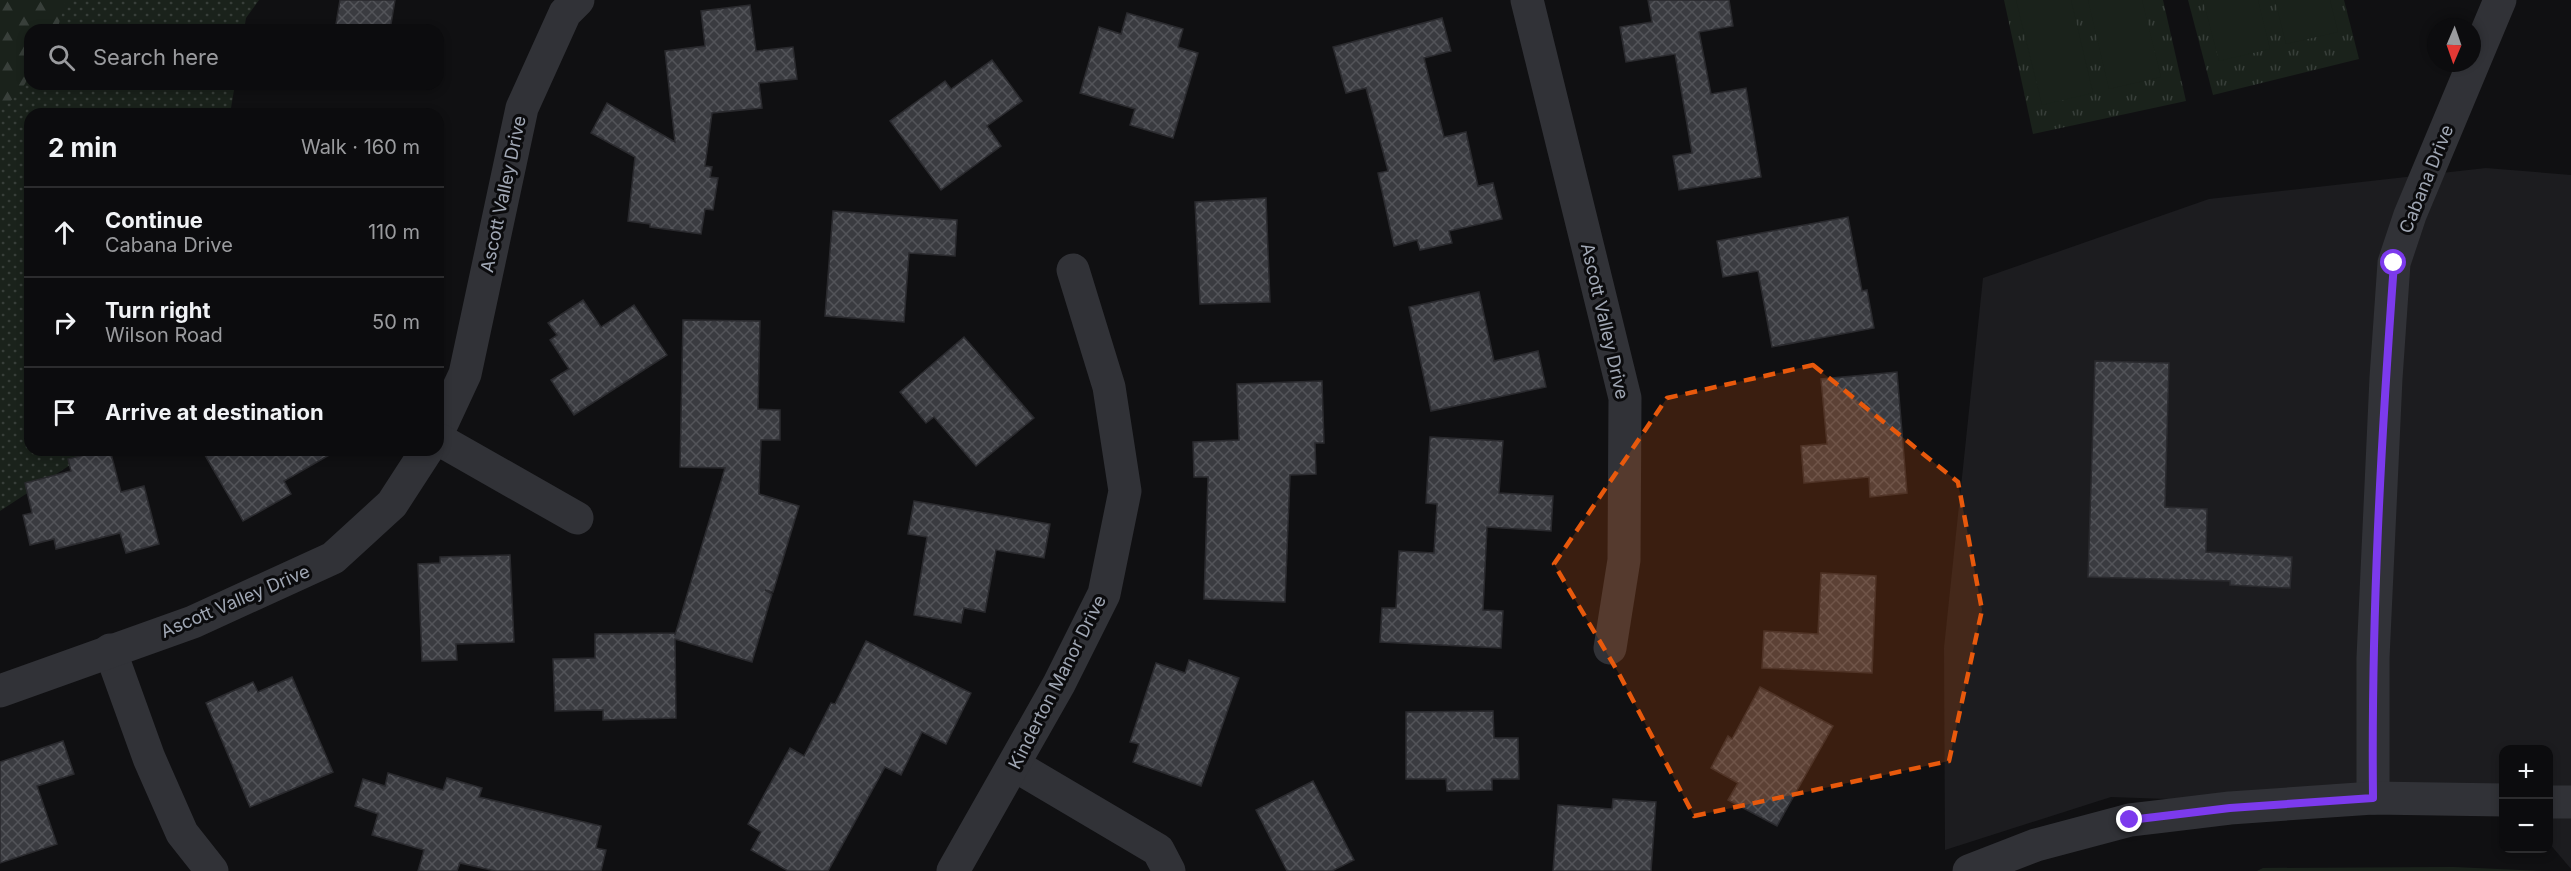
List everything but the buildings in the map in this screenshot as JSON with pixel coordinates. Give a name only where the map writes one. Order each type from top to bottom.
[{"type":"street","name":"Ascott Valley Drive","points":[[444,419],[465,374],[522,108],[565,13],[578,0]]},
{"type":"street","name":"Ascott Valley Drive","points":[[1527,0],[1625,398],[1624,560],[1610,648]]},
{"type":"street","name":"Cabana Drive","points":[[2373,798],[2373,658],[2386,378],[2394,263],[2410,214],[2500,0]]},
{"type":"street","name":"Kinderton Manor Drive","points":[[953,871],[1014,765],[1104,594],[1125,491],[1109,387],[1073,270]]},
{"type":"street","points":[[444,442],[577,518]]},
{"type":"street","name":"Ascott Valley Drive","points":[[0,691],[193,621],[333,558],[392,504],[423,456]]},
{"type":"street","points":[[110,650],[149,758],[182,833],[212,871]]},
{"type":"street","points":[[1014,765],[1158,850],[1169,871]]},
{"type":"street","points":[[1969,871],[2036,845],[2130,820],[2230,808],[2373,798],[2499,800]]},
{"type":"street","points":[[2553,802],[2571,802]]},
{"type":"highlighted area","points":[[1813,365],[1958,482],[1982,610],[1949,761],[1694,816],[1618,672],[1554,564],[1667,398]]},
{"type":"shaded area","points":[[2486,168],[2571,175],[2571,869],[2553,848],[2553,745],[2499,745],[2499,789],[2335,805],[2111,797],[1945,850],[1944,648],[1983,278],[2209,199]]},
{"type":"green space","points":[[0,0],[259,0],[246,18],[245,24],[24,24],[24,90],[234,90],[231,108],[24,108],[24,456],[84,456],[0,511]]},
{"type":"green space","points":[[0,0],[66,0],[59,24],[24,24],[24,85],[0,111]]},
{"type":"green space","points":[[2004,0],[2163,0],[2186,101],[2033,134]]},
{"type":"green space","points":[[2016,0],[2071,0],[2093,93],[2042,105]]},
{"type":"green space","points":[[2088,0],[2142,0],[2161,77],[2109,89]]},
{"type":"green space","points":[[2188,0],[2344,0],[2359,59],[2213,95]]},
{"type":"green space","points":[[2203,0],[2258,0],[2270,49],[2219,61]]},
{"type":"green space","points":[[2275,0],[2330,0],[2338,32],[2286,44]]},
{"type":"green space","points":[[2453,867],[2542,871],[2257,871],[2263,868]]},
{"type":"route","points":[[2130,820],[2230,808],[2373,798],[2373,658],[2386,378],[2394,263]]}]
